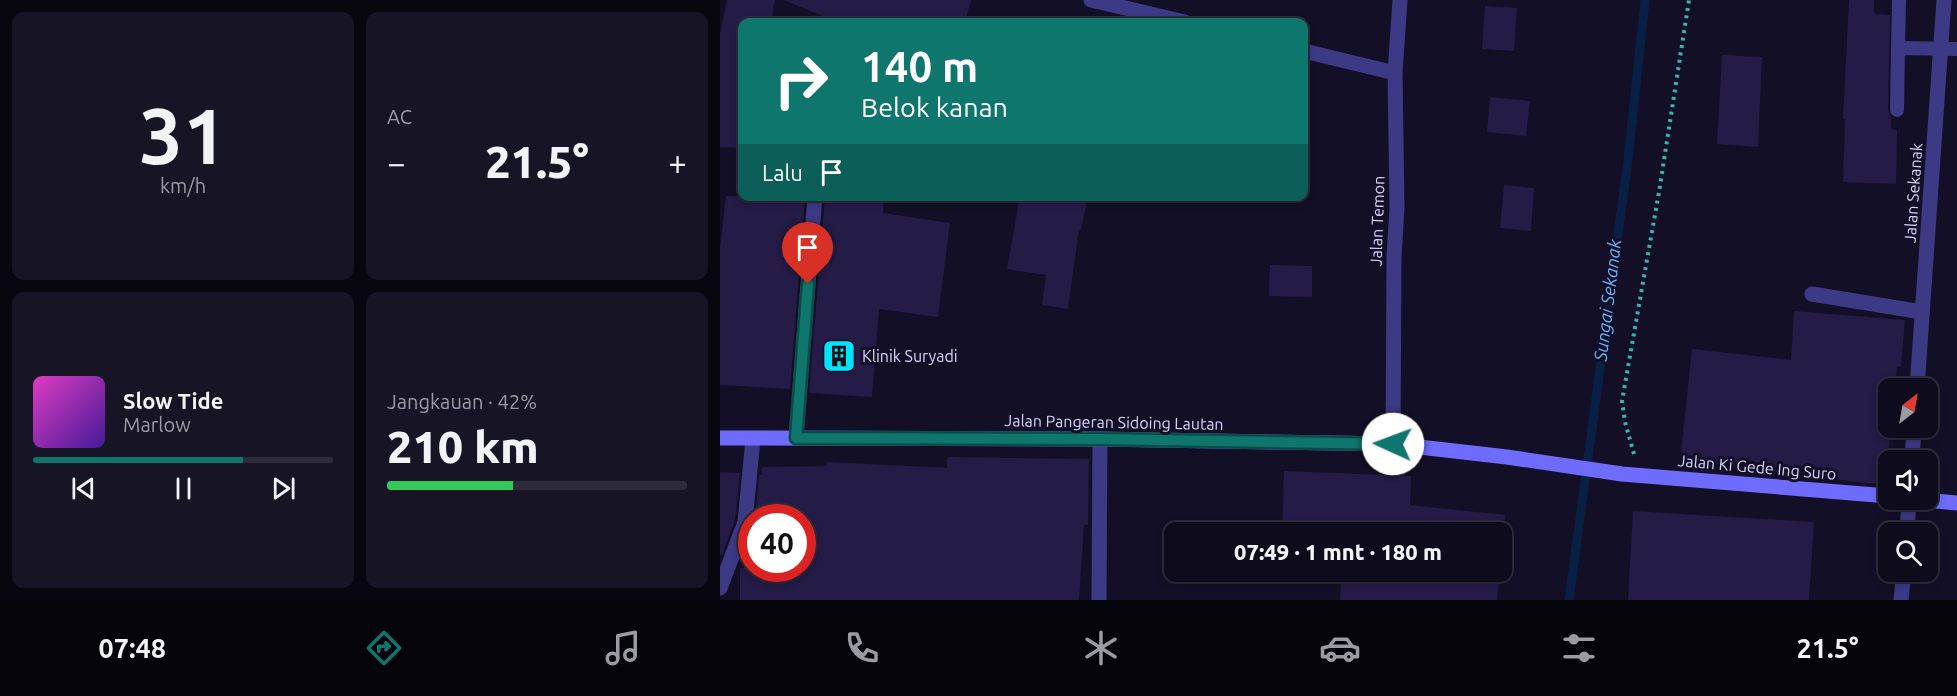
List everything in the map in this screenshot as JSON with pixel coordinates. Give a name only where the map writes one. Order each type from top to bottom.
[{"type":"street","points":[[1091,0],[1168,18]]},
{"type":"street","name":"Jalan Temon","points":[[1393,444],[1394,257],[1397,208],[1395,73],[1400,0]]},
{"type":"street","name":"Jalan Sekanak","points":[[1918,378],[1944,0]]},
{"type":"street","points":[[1308,52],[1395,73]]},
{"type":"street","points":[[796,438],[815,201]]},
{"type":"street","points":[[1812,294],[1922,312]]},
{"type":"street","name":"Jalan Pangeran Sidoing Lautan","points":[[720,438],[1100,439],[1393,444],[1507,457],[1623,474]]},
{"type":"street","points":[[720,588],[745,522],[753,439]]},
{"type":"street","points":[[1099,600],[1100,439]]},
{"type":"street","name":"Jalan Ki Gede Ing Suro","points":[[1623,474],[1878,495]]},
{"type":"street","points":[[1938,502],[1957,504]]},
{"type":"street","points":[[1902,600],[1903,582]]},
{"type":"lane","points":[[1897,110],[1899,0]]},
{"type":"lane","points":[[1898,48],[1957,49]]},
{"type":"path","points":[[1640,475],[1625,422],[1622,401],[1659,192],[1689,0]]},
{"type":"building","points":[[727,0],[775,0],[772,18],[738,18],[738,148],[720,147],[720,34]]},
{"type":"building","points":[[784,0],[971,0],[966,18],[825,17]]},
{"type":"building","points":[[1849,0],[1874,0],[1874,14],[1890,15],[1888,110],[1891,117],[1891,129],[1897,130],[1896,184],[1843,182],[1845,119],[1843,119]]},
{"type":"building","points":[[1485,6],[1517,8],[1514,51],[1482,49]]},
{"type":"building","points":[[1722,55],[1762,57],[1758,147],[1717,144]]},
{"type":"building","points":[[1490,97],[1530,101],[1526,136],[1487,132]]},
{"type":"building","points":[[1504,185],[1534,188],[1531,231],[1500,228]]},
{"type":"building","points":[[726,196],[738,196],[738,201],[805,201],[790,389],[720,385],[720,248]]},
{"type":"building","points":[[825,201],[884,201],[883,213],[950,223],[938,317],[879,309],[872,397],[809,393]]},
{"type":"building","points":[[1019,201],[1087,201],[1081,230],[1079,229],[1068,309],[1042,305],[1046,275],[1007,269]]},
{"type":"building","points":[[1270,265],[1312,266],[1312,297],[1269,296]]},
{"type":"building","points":[[1794,311],[1905,320],[1901,367],[1897,366],[1896,378],[1878,378],[1878,438],[1890,438],[1889,450],[1878,450],[1878,484],[1680,462],[1692,349],[1791,360]]},
{"type":"building","points":[[947,457],[1089,459],[1088,525],[1084,525],[1079,600],[740,600],[740,582],[816,582],[816,504],[756,504],[762,467],[826,466],[827,462],[947,468]]},
{"type":"building","points":[[1284,471],[1411,476],[1410,505],[1505,515],[1504,522],[1282,522]]},
{"type":"building","points":[[720,472],[740,473],[735,520],[722,555],[720,555]]},
{"type":"building","points":[[1633,511],[1814,522],[1809,600],[1628,600]]},
{"type":"building","points":[[1341,582],[1499,582],[1497,600],[1340,600]]},
{"type":"waterway","name":"Sungai Sekanak","points":[[1569,600],[1628,160],[1645,0]]},
{"type":"place","name":"Klinik Suryadi","points":[[839,356]]},
{"type":"route","points":[[808,284],[796,438],[1100,439],[1393,444]]}]
